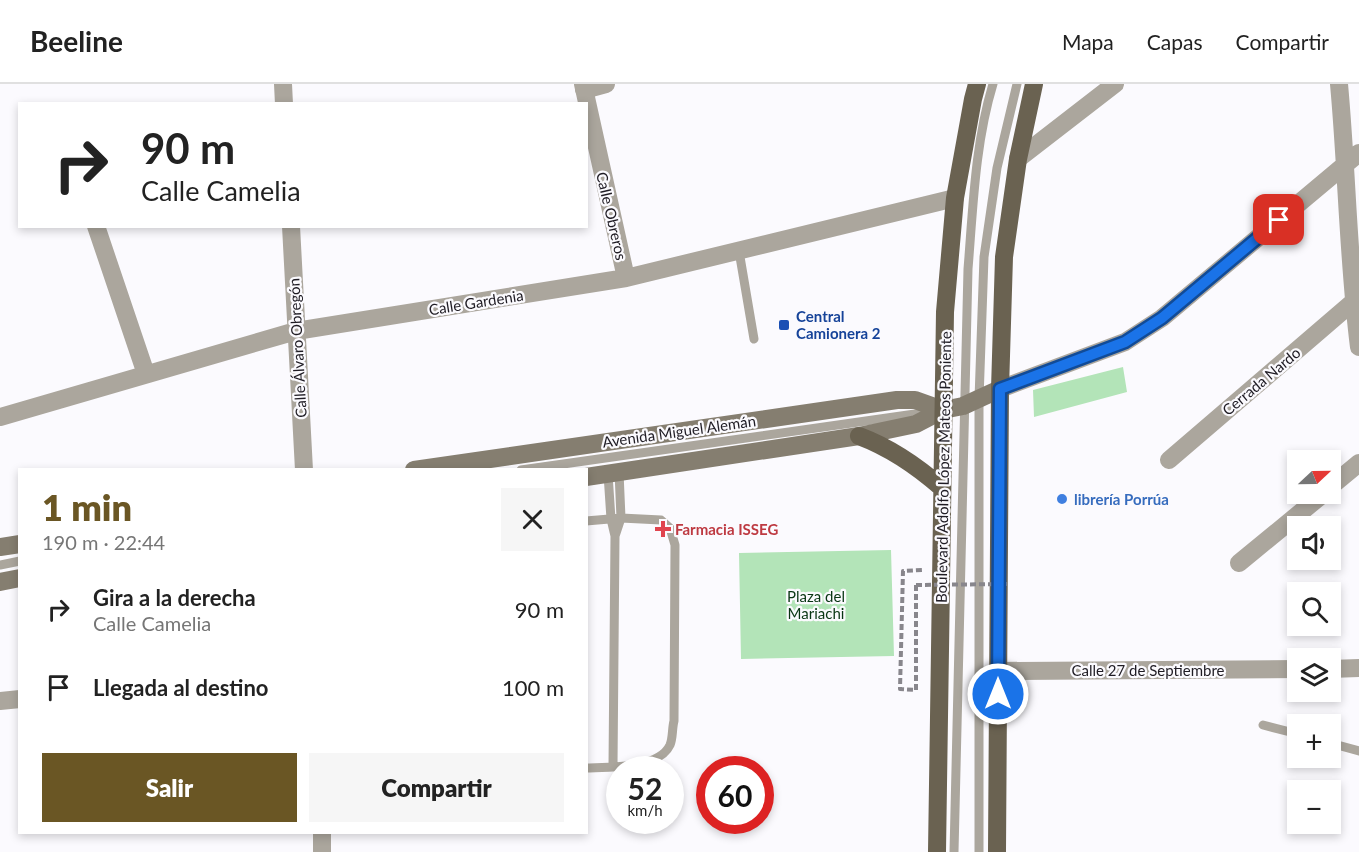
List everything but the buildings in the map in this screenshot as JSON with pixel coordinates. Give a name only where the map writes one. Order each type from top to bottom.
[{"type":"main road","name":"Boulevard Adolfo López Mateos Poniente","points":[[937,852],[945,312],[955,198],[977,84]]},
{"type":"main road","points":[[998,852],[1000,389],[1004,257],[1018,159],[1034,84]]},
{"type":"main road","name":"Avenida Miguel Alemán","points":[[588,477],[859,436],[916,424],[943,410],[971,403],[1000,389]]},
{"type":"main road","name":"Avenida Miguel Alemán","points":[[428,468],[897,400],[915,400],[943,410]]},
{"type":"main road","points":[[859,436],[883,445],[926,474],[942,488]]},
{"type":"main road","points":[[0,547],[18,544]]},
{"type":"main road","points":[[0,582],[18,578]]},
{"type":"street","points":[[283,84],[284,102]]},
{"type":"street","points":[[584,87],[606,84]]},
{"type":"street","points":[[1018,159],[1115,84]]},
{"type":"street","points":[[1339,84],[1353,158],[1353,303],[1359,346]]},
{"type":"street","name":"Calle Obreros","points":[[584,87],[587,102]]},
{"type":"street","name":"Calle Obreros","points":[[588,105],[626,278]]},
{"type":"street","points":[[1000,389],[1125,342],[1162,318],[1353,158]]},
{"type":"street","name":"Calle Gardenia","points":[[0,417],[296,331],[626,278],[955,198]]},
{"type":"street","points":[[97,228],[146,374]]},
{"type":"street","name":"Calle Álvaro Obregón","points":[[291,228],[304,468]]},
{"type":"street","name":"Cerrada Nardo","points":[[1168,460],[1353,303]]},
{"type":"street","points":[[1341,478],[1359,463]]},
{"type":"street","points":[[1239,564],[1311,504]]},
{"type":"street","points":[[1341,669],[1359,668]]},
{"type":"street","name":"Calle 27 de Septiembre","points":[[998,671],[1287,669]]},
{"type":"street","points":[[0,701],[18,699]]},
{"type":"street","points":[[322,834],[322,852]]},
{"type":"lane","points":[[979,852],[968,269],[975,183],[988,100],[993,84]]},
{"type":"lane","points":[[954,852],[971,403],[984,257],[997,168],[1017,84]]},
{"type":"lane","points":[[740,251],[754,339]]},
{"type":"lane","points":[[535,468],[943,410]]},
{"type":"lane","points":[[613,473],[616,519],[613,756]]},
{"type":"lane","points":[[588,521],[661,520],[670,528],[675,545],[674,721],[670,746],[660,756]]},
{"type":"lane","points":[[0,565],[18,561]]},
{"type":"lane","points":[[1263,725],[1287,731]]},
{"type":"lane","points":[[1341,746],[1359,751]]},
{"type":"lane","points":[[588,768],[606,767]]},
{"type":"path","points":[[941,570],[903,571],[900,689],[916,690],[916,585],[1007,584]]},
{"type":"green space","points":[[1123,367],[1127,392],[1034,417],[1033,390]]},
{"type":"green space","name":"Plaza del Mariachi","points":[[891,550],[894,656],[741,659],[739,553]]},
{"type":"place","name":"Central Camionera 2","points":[[784,325]]},
{"type":"place","name":"librería Porrúa","points":[[1062,499]]},
{"type":"place","name":"Farmacia ISSEG","points":[[663,529]]},
{"type":"route","points":[[998,694],[1000,389],[1125,342],[1162,318],[1279,220]]}]
